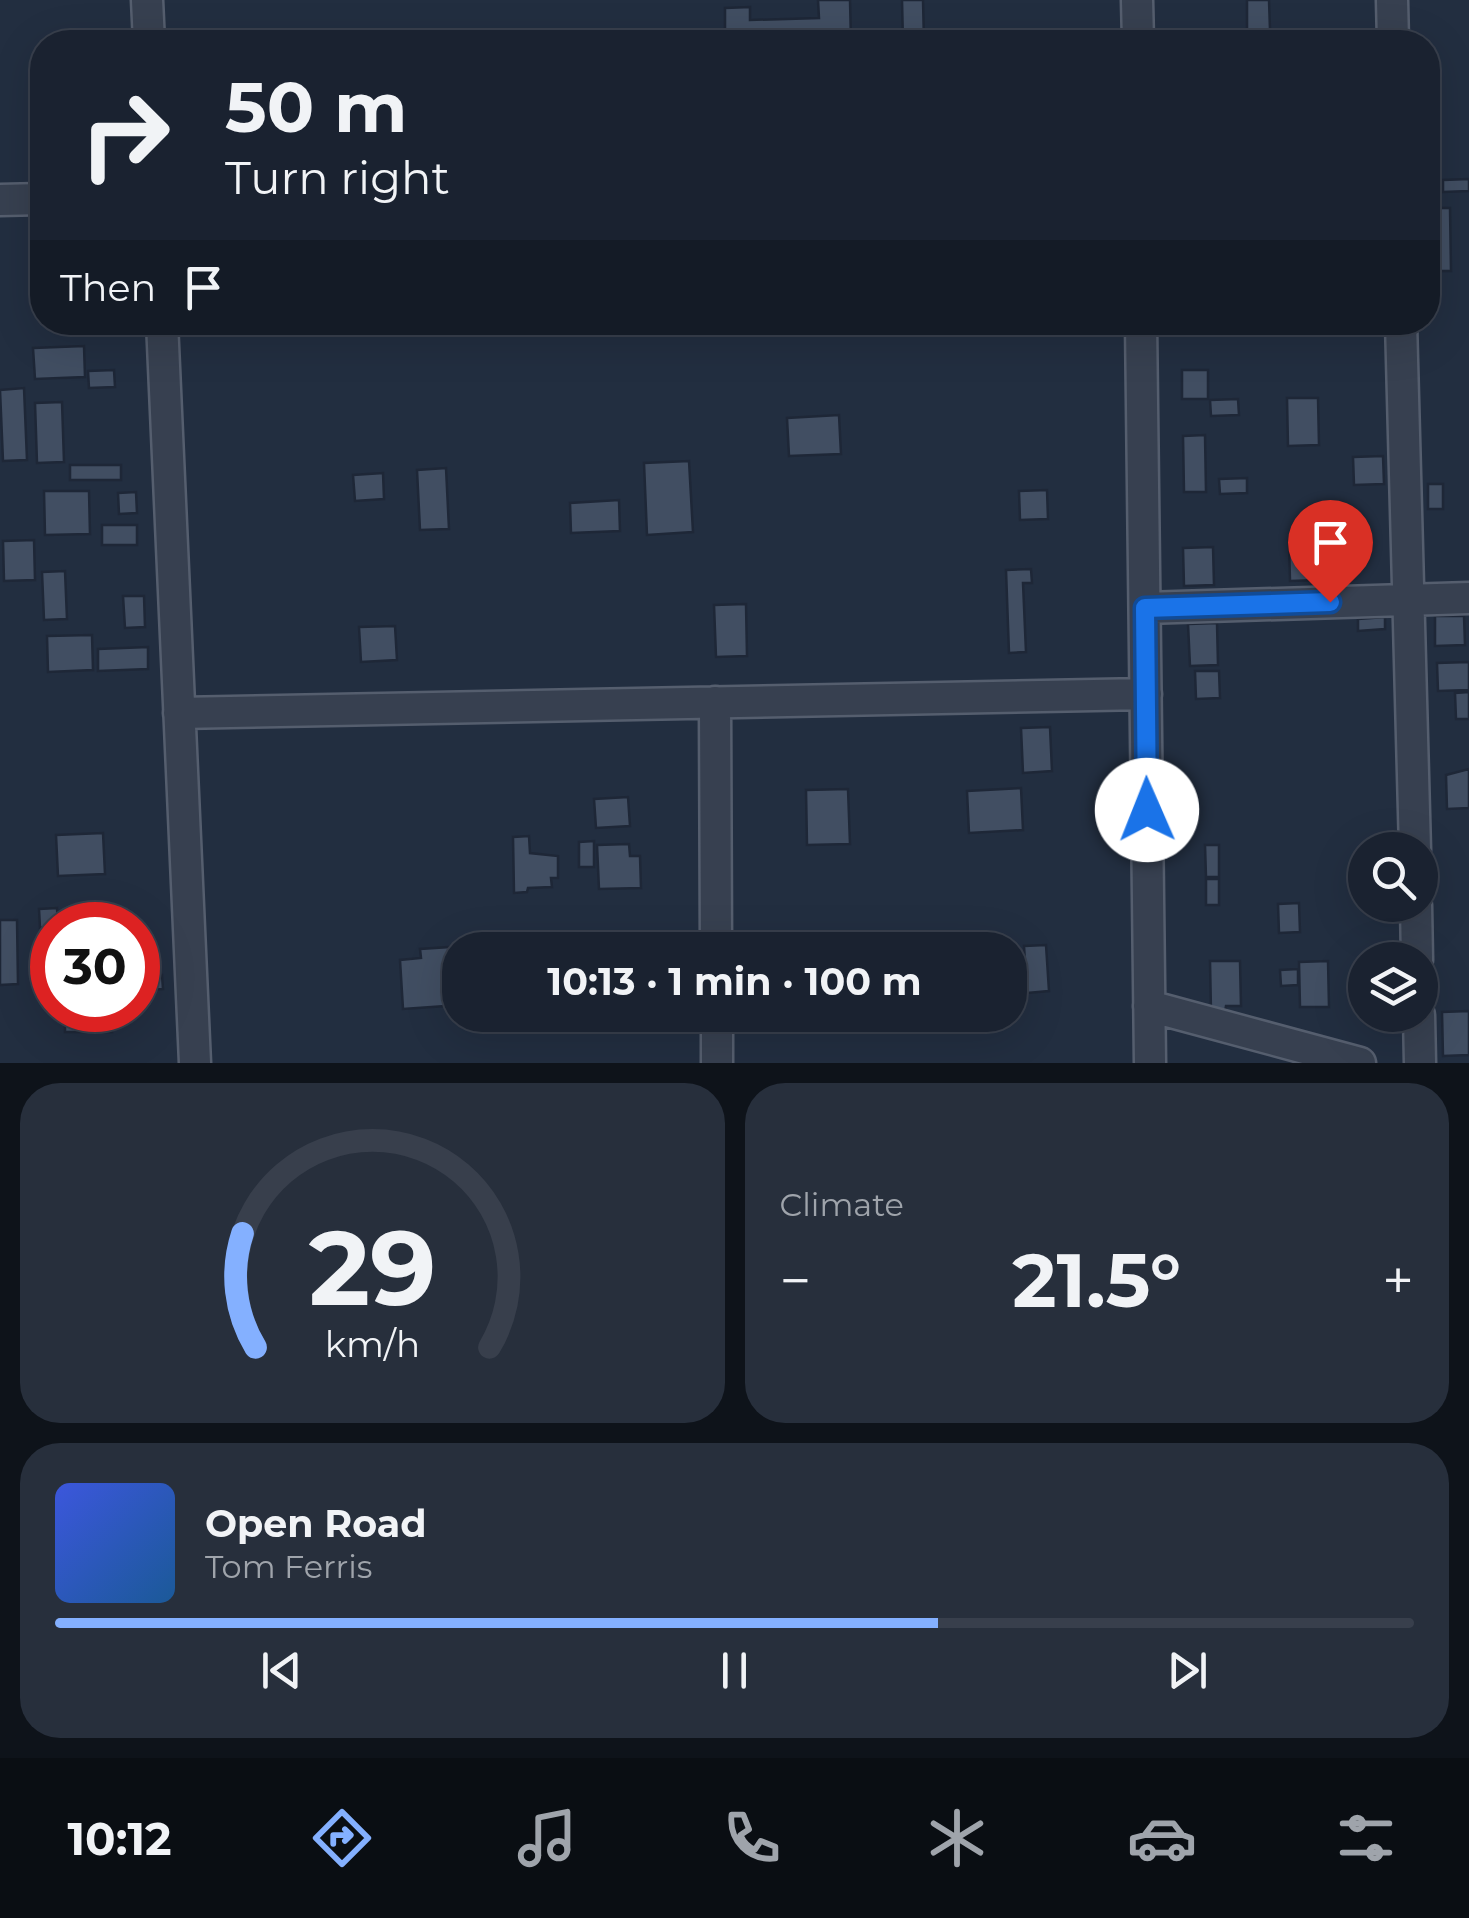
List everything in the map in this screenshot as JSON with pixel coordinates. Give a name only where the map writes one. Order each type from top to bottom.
[{"type":"street","points":[[148,0],[149,30]]},
{"type":"street","points":[[1137,0],[1138,30]]},
{"type":"street","points":[[1392,0],[1393,30]]},
{"type":"street","points":[[0,200],[30,199]]},
{"type":"street","points":[[163,335],[195,1063]]},
{"type":"street","points":[[1141,335],[1150,1063]]},
{"type":"street","points":[[1400,335],[1414,832]]},
{"type":"street","points":[[1145,608],[1469,598]]},
{"type":"street","points":[[179,713],[1146,694]]},
{"type":"street","points":[[714,702],[716,932]]},
{"type":"street","points":[[1150,1006],[1360,1063]]},
{"type":"street","points":[[717,1032],[717,1063]]},
{"type":"street","points":[[1419,1032],[1420,1063]]},
{"type":"building","points":[[818,0],[850,0],[851,30],[725,30],[725,8],[750,7],[750,20],[819,18]]},
{"type":"building","points":[[902,0],[923,0],[924,30],[903,30]]},
{"type":"building","points":[[1247,0],[1269,0],[1270,30],[1247,30]]},
{"type":"building","points":[[1469,179],[1469,191],[1443,192],[1443,180]]},
{"type":"building","points":[[1440,208],[1450,208],[1451,271],[1440,271]]},
{"type":"building","points":[[84,346],[85,377],[35,379],[33,348]]},
{"type":"building","points":[[114,370],[115,387],[89,388],[88,371]]},
{"type":"building","points":[[1182,370],[1208,370],[1208,399],[1182,399]]},
{"type":"building","points":[[24,388],[27,460],[3,461],[0,390]]},
{"type":"building","points":[[1287,398],[1318,398],[1319,445],[1288,446]]},
{"type":"building","points":[[1238,399],[1239,415],[1211,416],[1210,400]]},
{"type":"building","points":[[62,402],[64,462],[37,463],[35,403]]},
{"type":"building","points":[[839,415],[841,454],[789,456],[787,418]]},
{"type":"building","points":[[1205,435],[1206,492],[1184,492],[1183,436]]},
{"type":"building","points":[[1383,456],[1384,484],[1354,485],[1353,457]]},
{"type":"building","points":[[689,461],[693,532],[647,535],[644,463]]},
{"type":"building","points":[[70,465],[121,465],[121,480],[70,480]]},
{"type":"building","points":[[446,468],[449,529],[420,530],[417,470]]},
{"type":"building","points":[[383,473],[384,499],[355,501],[353,475]]},
{"type":"building","points":[[1247,478],[1247,493],[1220,494],[1219,479]]},
{"type":"building","points":[[1428,484],[1443,484],[1443,509],[1428,509]]},
{"type":"building","points":[[1047,490],[1048,519],[1020,520],[1019,491]]},
{"type":"building","points":[[44,491],[89,491],[90,534],[45,535]]},
{"type":"building","points":[[136,492],[137,513],[119,514],[118,493]]},
{"type":"building","points":[[619,500],[620,531],[571,533],[570,503]]},
{"type":"building","points":[[102,525],[137,525],[137,545],[102,545]]},
{"type":"building","points":[[34,540],[35,580],[4,581],[3,541]]},
{"type":"building","points":[[1318,540],[1319,580],[1290,581],[1289,541]]},
{"type":"building","points":[[1213,547],[1214,585],[1184,586],[1183,548]]},
{"type":"building","points":[[1031,569],[1032,583],[1023,583],[1026,652],[1009,653],[1006,570]]},
{"type":"building","points":[[65,571],[67,619],[44,620],[42,572]]},
{"type":"building","points":[[123,596],[144,596],[145,627],[125,628]]},
{"type":"building","points":[[746,604],[747,656],[716,657],[714,605]]},
{"type":"building","points":[[1435,616],[1464,616],[1465,645],[1435,646]]},
{"type":"building","points":[[1385,617],[1385,629],[1358,631],[1358,619]]},
{"type":"building","points":[[1217,623],[1218,665],[1190,666],[1188,624]]},
{"type":"building","points":[[395,626],[397,660],[361,662],[359,627]]},
{"type":"building","points":[[92,635],[93,670],[48,672],[47,636]]},
{"type":"building","points":[[148,647],[148,669],[98,671],[98,649]]},
{"type":"building","points":[[1469,662],[1469,690],[1438,691],[1437,663]]},
{"type":"building","points":[[1195,671],[1219,671],[1220,698],[1196,699]]},
{"type":"building","points":[[1469,692],[1469,719],[1456,719],[1455,693]]},
{"type":"building","points":[[1050,727],[1052,771],[1023,773],[1021,728]]},
{"type":"building","points":[[1469,769],[1469,808],[1447,809],[1446,775]]},
{"type":"building","points":[[1021,788],[1023,830],[969,833],[967,791]]},
{"type":"building","points":[[848,789],[850,844],[807,845],[806,790]]},
{"type":"building","points":[[628,797],[630,826],[596,828],[594,799]]},
{"type":"building","points":[[103,833],[105,874],[58,876],[56,835]]},
{"type":"building","points":[[529,836],[530,853],[558,856],[558,878],[551,878],[552,887],[514,893],[513,837]]},
{"type":"building","points":[[594,841],[594,867],[579,867],[579,842]]},
{"type":"building","points":[[629,844],[630,856],[640,856],[641,888],[599,889],[597,845]]},
{"type":"building","points":[[1205,845],[1219,845],[1219,877],[1206,877]]},
{"type":"building","points":[[1206,879],[1219,879],[1219,905],[1206,905]]},
{"type":"building","points":[[1299,903],[1300,932],[1279,933],[1278,904]]},
{"type":"building","points":[[0,920],[17,920],[18,984],[0,985]]},
{"type":"building","points":[[1046,945],[1049,991],[1027,993],[1027,946]]},
{"type":"building","points":[[442,948],[442,1006],[403,1009],[400,960],[421,958],[420,949]]},
{"type":"building","points":[[1210,961],[1240,961],[1241,1006],[1211,1012]]},
{"type":"building","points":[[1328,961],[1329,1007],[1300,1007],[1299,962]]},
{"type":"building","points":[[1298,969],[1298,985],[1281,986],[1280,970]]},
{"type":"building","points":[[1469,1011],[1469,1055],[1443,1056],[1442,1012]]},
{"type":"route","points":[[1147,810],[1145,608],[1330,602]]}]
